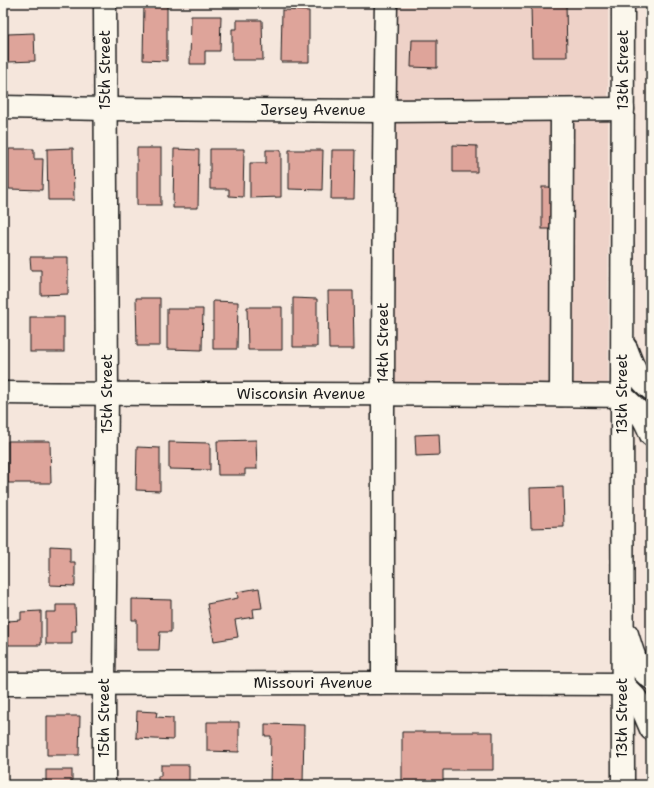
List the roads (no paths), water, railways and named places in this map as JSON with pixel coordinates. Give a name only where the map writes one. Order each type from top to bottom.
[{"type":"main road","name":"15th Street","points":[[104,785],[107,394],[105,3]]},
{"type":"main road","name":"14th Street","points":[[383,683],[384,111],[386,3]]},
{"type":"main road","name":"13th Street","points":[[623,3],[623,785]]},
{"type":"main road","name":"Jersey Avenue","points":[[3,107],[384,111],[623,109]]},
{"type":"main road","points":[[561,395],[562,110]]},
{"type":"main road","points":[[622,340],[634,371],[645,385],[651,389]]},
{"type":"main road","name":"Wisconsin Avenue","points":[[3,393],[622,396]]},
{"type":"main road","points":[[622,396],[636,408],[646,423],[651,435]]},
{"type":"main road","points":[[622,620],[636,659],[644,674],[651,678]]},
{"type":"main road","name":"Missouri Avenue","points":[[3,684],[622,684]]},
{"type":"main road","points":[[622,684],[635,697],[642,708],[651,729]]}]
